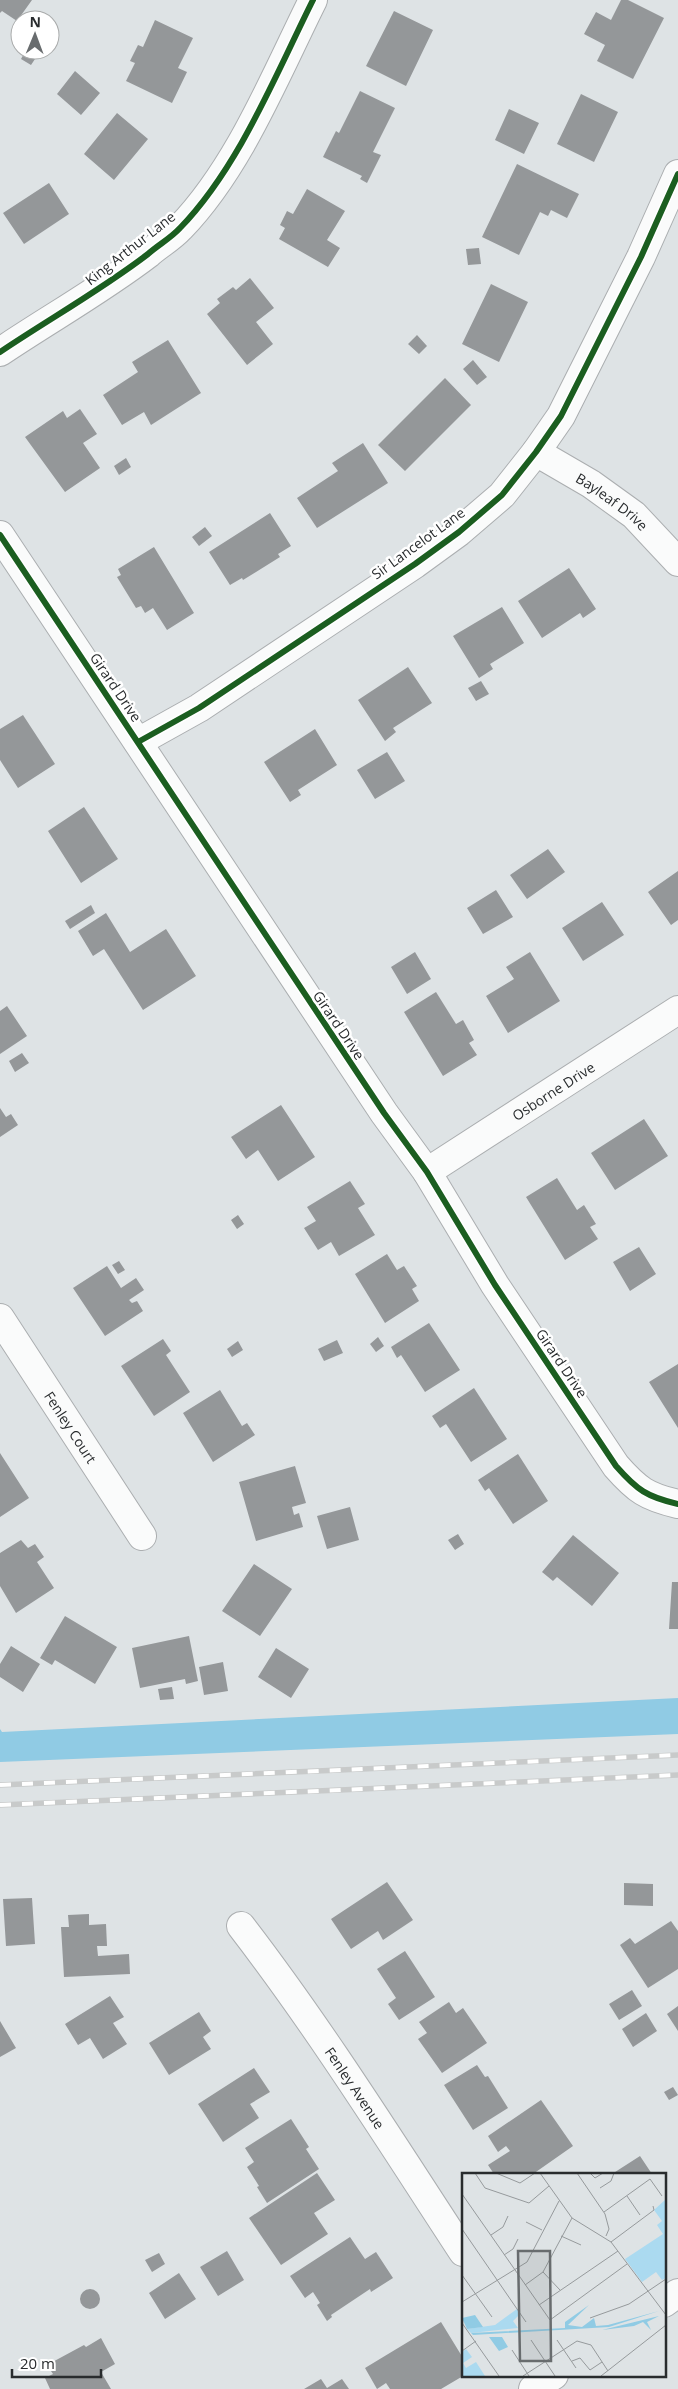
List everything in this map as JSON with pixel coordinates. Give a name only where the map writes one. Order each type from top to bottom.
[{"type":"street","name":"King Arthur Lane","points":[[0,352],[68,310],[136,263],[179,229],[219,182],[268,90],[312,0]]},
{"type":"street","name":"Sir Lancelot Lane","points":[[138,742],[199,708],[415,564],[459,532],[502,494],[536,452],[561,416],[641,257],[678,174]]},
{"type":"street","name":"Bayleaf Drive","points":[[536,452],[591,484],[634,515],[678,562]]},
{"type":"street","name":"Girard Drive","points":[[0,535],[373,1097],[427,1172],[495,1285],[616,1466],[634,1486],[656,1499],[678,1504]]},
{"type":"street","name":"Osborne Drive","points":[[427,1172],[678,1010]]},
{"type":"street","name":"Fenley Court","points":[[0,1318],[142,1536]]},
{"type":"street","name":"Fenley Avenue","points":[[241,1926],[275,1970],[339,2062],[462,2250]]},
{"type":"street","points":[[666,2301],[678,2293]]},
{"type":"shaded area","points":[[678,1698],[678,1734],[0,1762],[0,1729],[2,1732]]},
{"type":"building","points":[[0,0],[32,0],[25,10],[10,10],[10,16],[2,11],[0,13]]},
{"type":"building","points":[[621,0],[628,0],[664,18],[633,79],[597,61],[605,45],[584,34],[596,12],[611,20]]},
{"type":"building","points":[[394,11],[433,30],[406,86],[366,66]]},
{"type":"building","points":[[155,20],[193,38],[178,68],[187,72],[172,103],[126,81],[135,63],[130,61],[138,45],[143,47]]},
{"type":"building","points":[[23,60],[34,60],[31,65]]},
{"type":"building","points":[[75,71],[100,93],[81,115],[57,94]]},
{"type":"building","points":[[360,91],[395,108],[373,152],[381,155],[367,183],[360,179],[362,176],[323,157],[336,131],[339,133]]},
{"type":"building","points":[[581,94],[618,112],[594,162],[557,144]]},
{"type":"building","points":[[509,109],[539,123],[524,154],[495,140]]},
{"type":"building","points":[[117,113],[148,139],[114,180],[84,154]]},
{"type":"building","points":[[517,164],[579,194],[567,218],[551,210],[548,216],[540,212],[519,255],[482,237]]},
{"type":"building","points":[[49,183],[69,214],[24,244],[3,213]]},
{"type":"building","points":[[307,189],[345,211],[327,240],[340,248],[328,267],[279,239],[285,228],[280,225],[287,211],[293,214]]},
{"type":"building","points":[[479,248],[481,264],[468,265],[466,249]]},
{"type":"building","points":[[250,278],[274,308],[256,322],[273,344],[247,365],[207,314],[220,303],[217,299],[233,287],[236,290]]},
{"type":"building","points":[[491,284],[528,302],[499,362],[462,344]]},
{"type":"building","points":[[417,335],[427,346],[419,354],[408,344]]},
{"type":"building","points":[[168,340],[201,393],[151,425],[144,412],[122,425],[103,395],[138,372],[132,362]]},
{"type":"building","points":[[473,360],[487,377],[477,385],[463,369]]},
{"type":"building","points":[[445,378],[471,405],[405,471],[378,445]]},
{"type":"building","points":[[80,409],[97,434],[83,443],[100,468],[65,492],[25,437],[63,411],[67,418]]},
{"type":"building","points":[[363,443],[388,483],[317,528],[297,498],[338,471],[332,463]]},
{"type":"building","points":[[126,458],[131,467],[119,475],[114,466]]},
{"type":"building","points":[[270,513],[291,546],[278,554],[280,557],[243,580],[242,578],[230,585],[209,552]]},
{"type":"building","points":[[205,527],[212,536],[199,546],[192,537]]},
{"type":"building","points":[[154,547],[194,613],[167,630],[153,608],[145,613],[141,606],[136,608],[117,577],[121,575],[118,569]]},
{"type":"building","points":[[569,568],[596,609],[583,618],[580,613],[542,638],[518,601]]},
{"type":"building","points":[[502,607],[524,643],[490,664],[493,669],[479,678],[453,636]]},
{"type":"building","points":[[408,667],[432,703],[393,728],[396,732],[385,741],[358,700]]},
{"type":"building","points":[[481,681],[489,694],[476,701],[468,688]]},
{"type":"building","points":[[23,715],[55,764],[18,788],[0,760],[0,729]]},
{"type":"building","points":[[315,729],[337,765],[298,790],[301,795],[290,802],[264,762]]},
{"type":"building","points":[[387,752],[405,781],[375,799],[357,770]]},
{"type":"building","points":[[84,807],[118,859],[81,883],[48,831]]},
{"type":"building","points":[[548,849],[565,872],[527,899],[510,875]]},
{"type":"building","points":[[678,871],[678,920],[671,925],[648,892]]},
{"type":"building","points":[[496,890],[513,917],[483,934],[467,908]]},
{"type":"building","points":[[602,902],[624,935],[583,961],[562,928]]},
{"type":"building","points":[[91,905],[95,913],[70,929],[65,921]]},
{"type":"building","points":[[106,913],[130,952],[166,929],[196,976],[143,1010],[104,949],[93,956],[78,931]]},
{"type":"building","points":[[415,952],[431,979],[407,994],[391,967]]},
{"type":"building","points":[[530,952],[560,1001],[508,1033],[486,996],[514,979],[506,967]]},
{"type":"building","points":[[436,992],[456,1024],[463,1020],[474,1040],[469,1043],[477,1055],[443,1076],[404,1012]]},
{"type":"building","points":[[7,1006],[27,1036],[0,1054],[0,1011]]},
{"type":"building","points":[[22,1053],[29,1063],[15,1072],[9,1061]]},
{"type":"building","points":[[281,1105],[315,1157],[278,1181],[258,1150],[246,1159],[231,1137]]},
{"type":"building","points":[[0,1108],[6,1117],[11,1114],[18,1125],[0,1137]]},
{"type":"building","points":[[644,1119],[668,1156],[615,1190],[591,1153]]},
{"type":"building","points":[[557,1178],[577,1210],[584,1205],[596,1224],[590,1227],[598,1239],[565,1260],[526,1197]]},
{"type":"building","points":[[350,1181],[365,1204],[358,1208],[375,1235],[339,1256],[331,1242],[318,1250],[304,1228],[316,1221],[307,1207]]},
{"type":"building","points":[[238,1215],[244,1224],[237,1229],[231,1220]]},
{"type":"building","points":[[639,1247],[656,1274],[630,1291],[613,1262]]},
{"type":"building","points":[[387,1254],[397,1270],[404,1266],[417,1286],[412,1289],[419,1301],[385,1323],[355,1274]]},
{"type":"building","points":[[119,1261],[125,1270],[118,1274],[112,1265]]},
{"type":"building","points":[[107,1266],[121,1288],[136,1278],[144,1290],[129,1300],[132,1303],[137,1301],[143,1311],[105,1336],[73,1288]]},
{"type":"building","points":[[429,1323],[460,1370],[425,1392],[401,1355],[397,1358],[391,1347]]},
{"type":"building","points":[[378,1337],[384,1346],[376,1352],[370,1344]]},
{"type":"building","points":[[163,1339],[171,1351],[166,1355],[190,1392],[154,1416],[121,1366]]},
{"type":"building","points":[[337,1340],[343,1353],[324,1361],[318,1349]]},
{"type":"building","points":[[238,1341],[243,1350],[232,1357],[227,1349]]},
{"type":"building","points":[[678,1364],[678,1428],[649,1382]]},
{"type":"building","points":[[474,1388],[507,1439],[471,1462],[446,1424],[440,1428],[432,1416]]},
{"type":"building","points":[[220,1390],[242,1426],[247,1423],[255,1435],[213,1462],[183,1413]]},
{"type":"building","points":[[0,1453],[29,1498],[0,1517]]},
{"type":"building","points":[[518,1454],[548,1501],[513,1524],[489,1488],[485,1491],[478,1480]]},
{"type":"building","points":[[295,1466],[306,1503],[292,1507],[294,1515],[299,1513],[303,1527],[256,1541],[239,1482]]},
{"type":"building","points":[[350,1507],[359,1540],[327,1549],[317,1516]]},
{"type":"building","points":[[458,1534],[464,1544],[455,1550],[448,1540]]},
{"type":"building","points":[[573,1535],[619,1573],[592,1606],[557,1577],[553,1581],[542,1572]]},
{"type":"building","points":[[21,1540],[28,1548],[35,1544],[44,1557],[37,1562],[54,1588],[16,1613],[0,1586],[0,1553]]},
{"type":"building","points":[[254,1564],[292,1589],[260,1636],[222,1611]]},
{"type":"building","points":[[672,1582],[678,1582],[678,1629],[669,1629]]},
{"type":"building","points":[[65,1616],[117,1647],[95,1684],[55,1660],[52,1665],[40,1658]]},
{"type":"building","points":[[189,1636],[198,1681],[186,1684],[185,1679],[140,1688],[132,1648]]},
{"type":"building","points":[[11,1646],[40,1664],[23,1692],[0,1677],[0,1664]]},
{"type":"building","points":[[276,1648],[309,1669],[291,1698],[258,1677]]},
{"type":"building","points":[[223,1662],[228,1691],[204,1695],[199,1667]]},
{"type":"building","points":[[172,1687],[174,1699],[160,1700],[158,1689]]},
{"type":"building","points":[[387,1882],[413,1920],[383,1940],[378,1931],[351,1949],[331,1919]]},
{"type":"building","points":[[624,1883],[653,1884],[653,1906],[624,1905]]},
{"type":"building","points":[[32,1898],[35,1944],[6,1946],[3,1899]]},
{"type":"building","points":[[89,1914],[89,1925],[106,1924],[107,1946],[97,1946],[98,1956],[129,1954],[130,1974],[64,1977],[61,1927],[69,1927],[68,1915]]},
{"type":"building","points":[[671,1921],[678,1931],[678,1969],[648,1988],[620,1945],[630,1938],[635,1944]]},
{"type":"building","points":[[405,1951],[435,1997],[399,2020],[388,2004],[396,1998],[377,1969]]},
{"type":"building","points":[[632,1990],[642,2006],[619,2020],[609,2004]]},
{"type":"building","points":[[110,1996],[124,2017],[113,2023],[127,2044],[103,2059],[90,2038],[78,2045],[65,2024]]},
{"type":"building","points":[[449,2002],[456,2013],[463,2008],[487,2043],[442,2073],[418,2039],[427,2033],[419,2022]]},
{"type":"building","points":[[678,2006],[678,2031],[667,2014]]},
{"type":"building","points":[[199,2012],[211,2031],[203,2037],[211,2049],[169,2075],[149,2043]]},
{"type":"building","points":[[646,2013],[657,2031],[633,2047],[622,2029]]},
{"type":"building","points":[[0,2021],[16,2048],[0,2057]]},
{"type":"building","points":[[477,2065],[485,2077],[488,2076],[508,2108],[473,2130],[444,2085]]},
{"type":"building","points":[[254,2068],[270,2092],[250,2104],[259,2118],[223,2142],[198,2104]]},
{"type":"building","points":[[673,2087],[678,2095],[669,2100],[664,2092]]},
{"type":"building","points":[[541,2100],[573,2146],[534,2173],[493,2173],[488,2165],[510,2151],[506,2146],[498,2152],[488,2136]]},
{"type":"building","points":[[291,2119],[309,2147],[306,2149],[319,2169],[267,2203],[247,2167],[254,2162],[245,2148]]},
{"type":"building","points":[[640,2156],[651,2173],[614,2173]]},
{"type":"building","points":[[317,2173],[335,2200],[314,2213],[328,2234],[281,2265],[249,2218]]},
{"type":"building","points":[[350,2237],[365,2259],[376,2252],[393,2278],[371,2292],[370,2289],[331,2315],[332,2317],[327,2321],[317,2305],[320,2303],[313,2292],[305,2298],[290,2276]]},
{"type":"building","points":[[227,2251],[244,2280],[218,2296],[200,2267]]},
{"type":"building","points":[[159,2253],[165,2264],[152,2272],[145,2260]]},
{"type":"building","points":[[179,2273],[196,2299],[165,2319],[149,2293]]},
{"type":"building","points":[[90,2289],[97,2292],[100,2299],[97,2306],[90,2309],[83,2306],[80,2299],[83,2292]]},
{"type":"building","points":[[441,2322],[462,2356],[463,2376],[441,2389],[390,2389],[386,2383],[377,2389],[365,2368]]},
{"type":"building","points":[[101,2338],[115,2364],[101,2372],[111,2389],[50,2389],[45,2378],[53,2374],[47,2365]]},
{"type":"building","points":[[321,2379],[327,2388],[342,2379],[349,2389],[304,2389]]},
{"type":"railway","points":[[0,1785],[678,1755]]},
{"type":"railway","points":[[0,1805],[678,1775]]},
{"type":"cycle path","points":[[0,352],[112,280],[180,228],[201,204],[238,149],[270,89],[313,0]]},
{"type":"cycle path","points":[[138,742],[199,708],[415,564],[459,532],[502,495],[536,452],[561,416],[641,257],[678,174]]},
{"type":"cycle path","points":[[0,535],[384,1113],[427,1172],[495,1285],[616,1466],[643,1491],[678,1504]]}]
